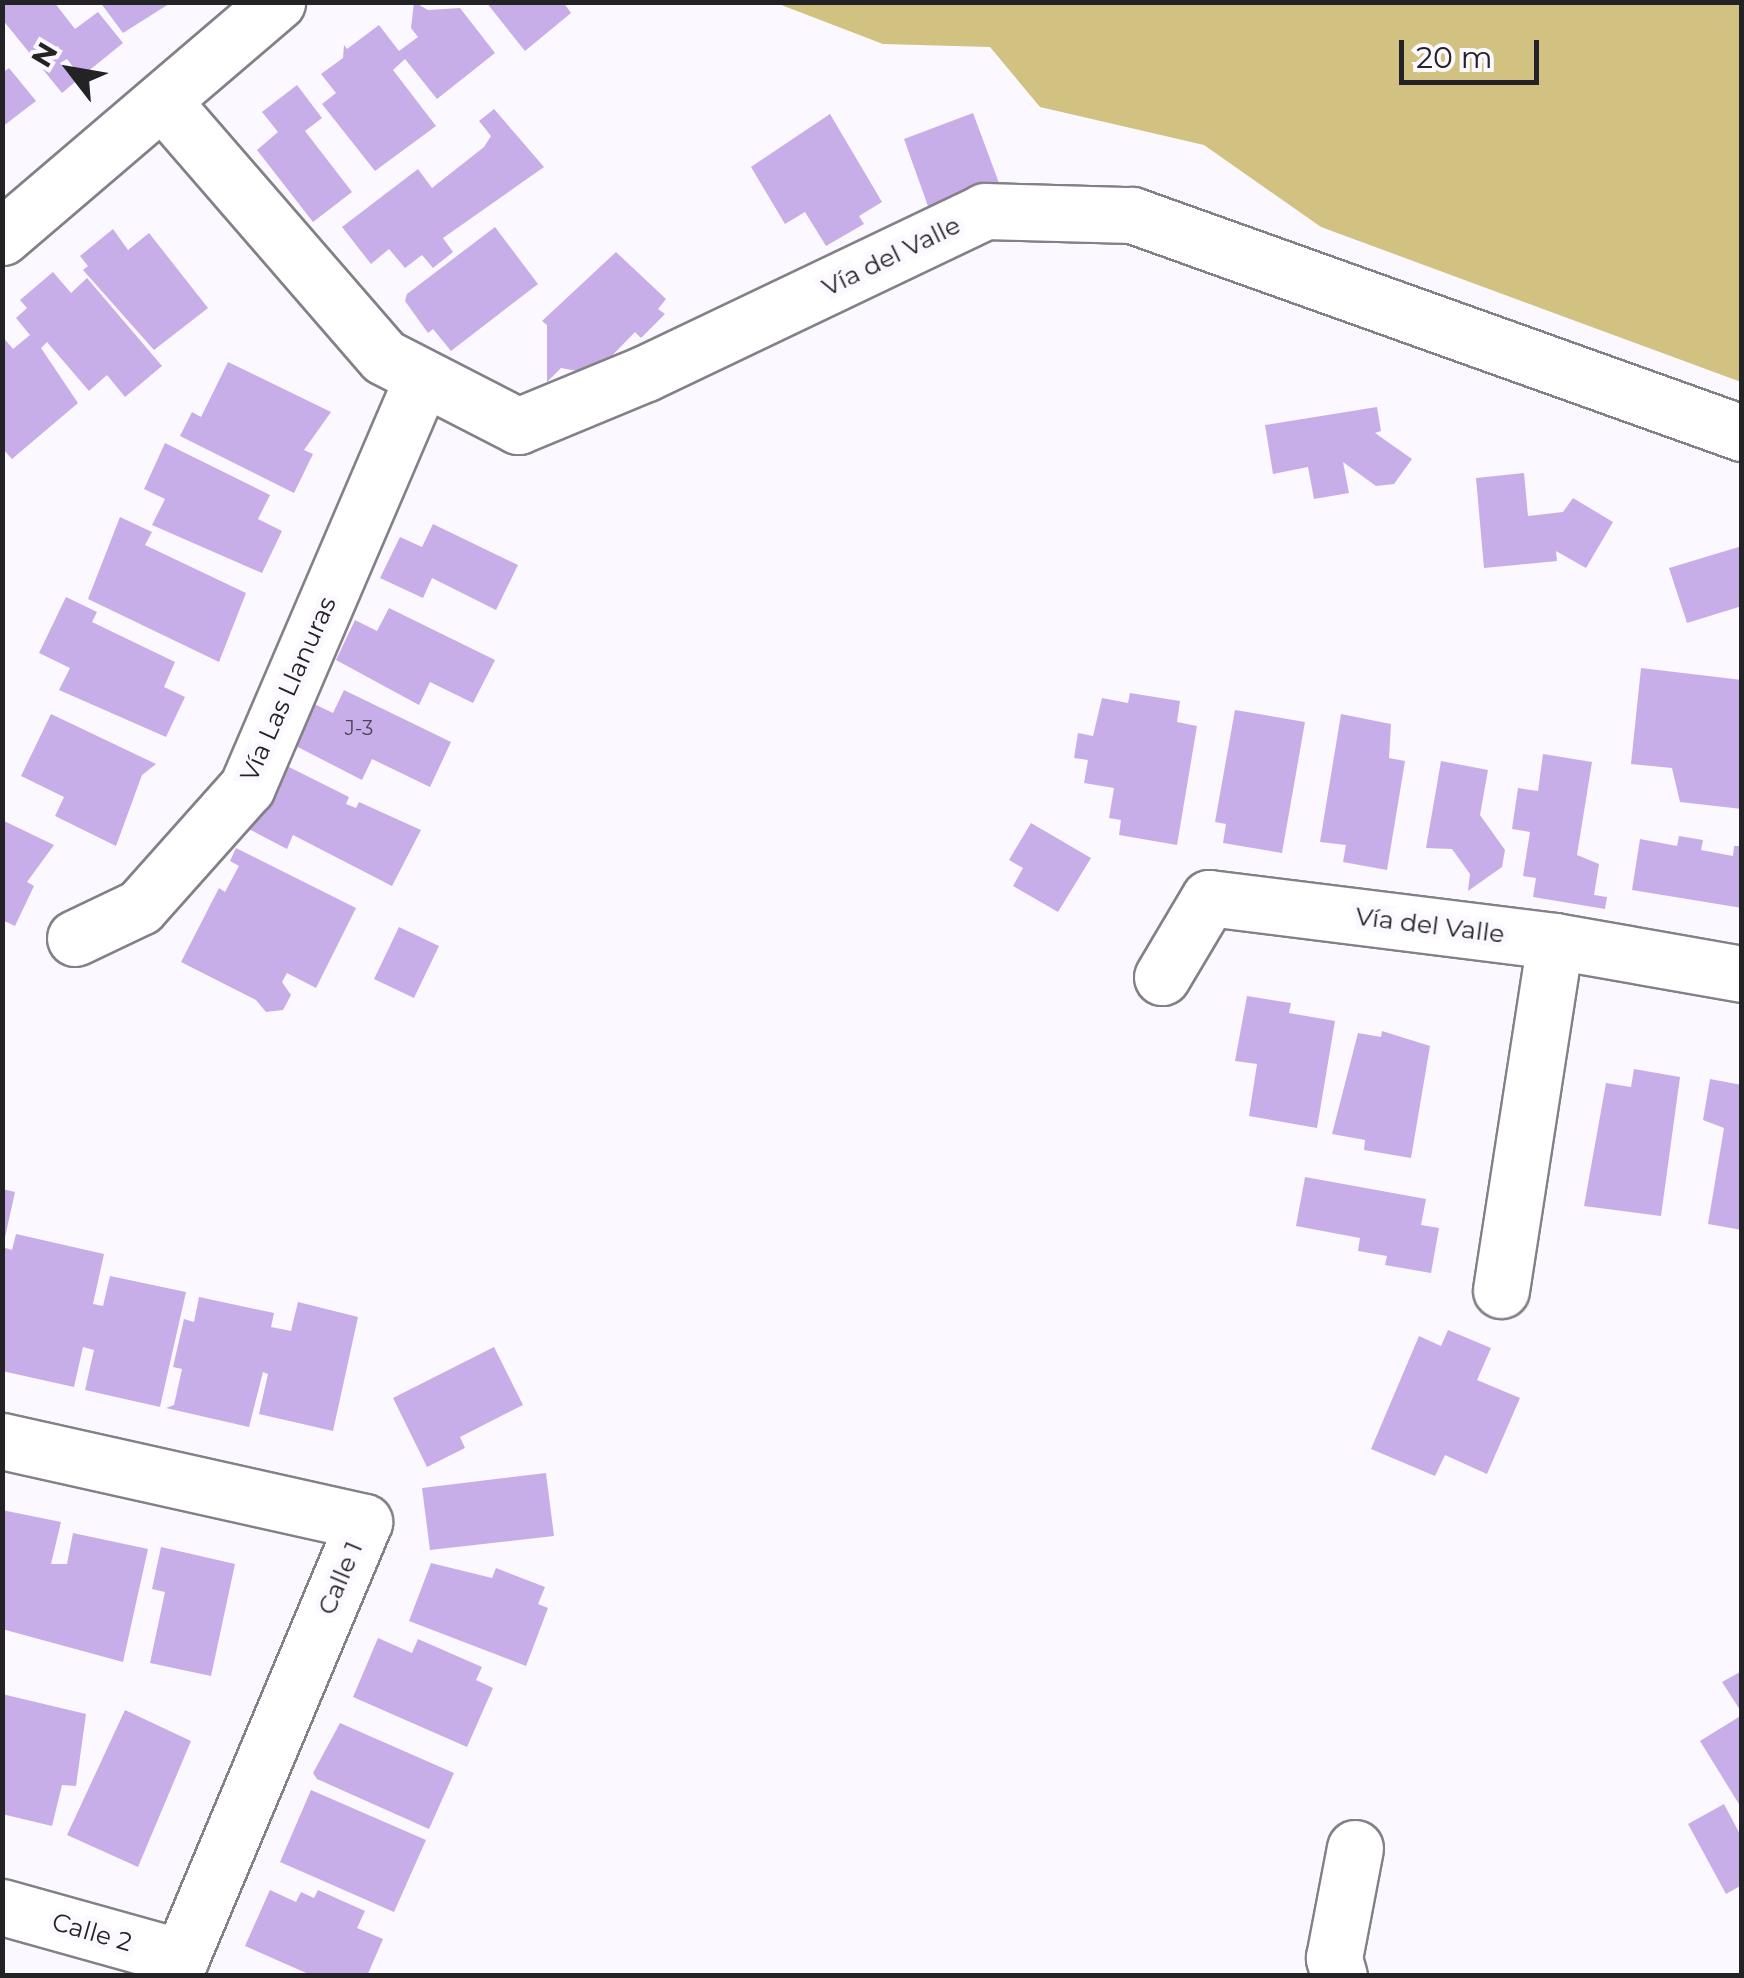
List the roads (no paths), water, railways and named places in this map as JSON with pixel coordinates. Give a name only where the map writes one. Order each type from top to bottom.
[{"type":"street","points":[[2,237],[277,2]]},
{"type":"street","name":"Vía del Valle","points":[[163,102],[384,357],[518,426],[646,373],[985,210],[1132,215],[1742,433]]},
{"type":"street","name":"Vía Las Llanuras","points":[[76,938],[140,907],[247,787],[422,378]]},
{"type":"street","name":"Vía del Valle","points":[[1162,977],[1209,898],[1555,941],[1742,974]]},
{"type":"street","points":[[1500,1290],[1555,941]]},
{"type":"street","name":"Calle 1","points":[[2,1440],[364,1522],[177,1966]]},
{"type":"street","points":[[1339,1976],[1334,1958],[1355,1848]]},
{"type":"street","name":"Calle 2","points":[[2,1907],[177,1966]]}]
